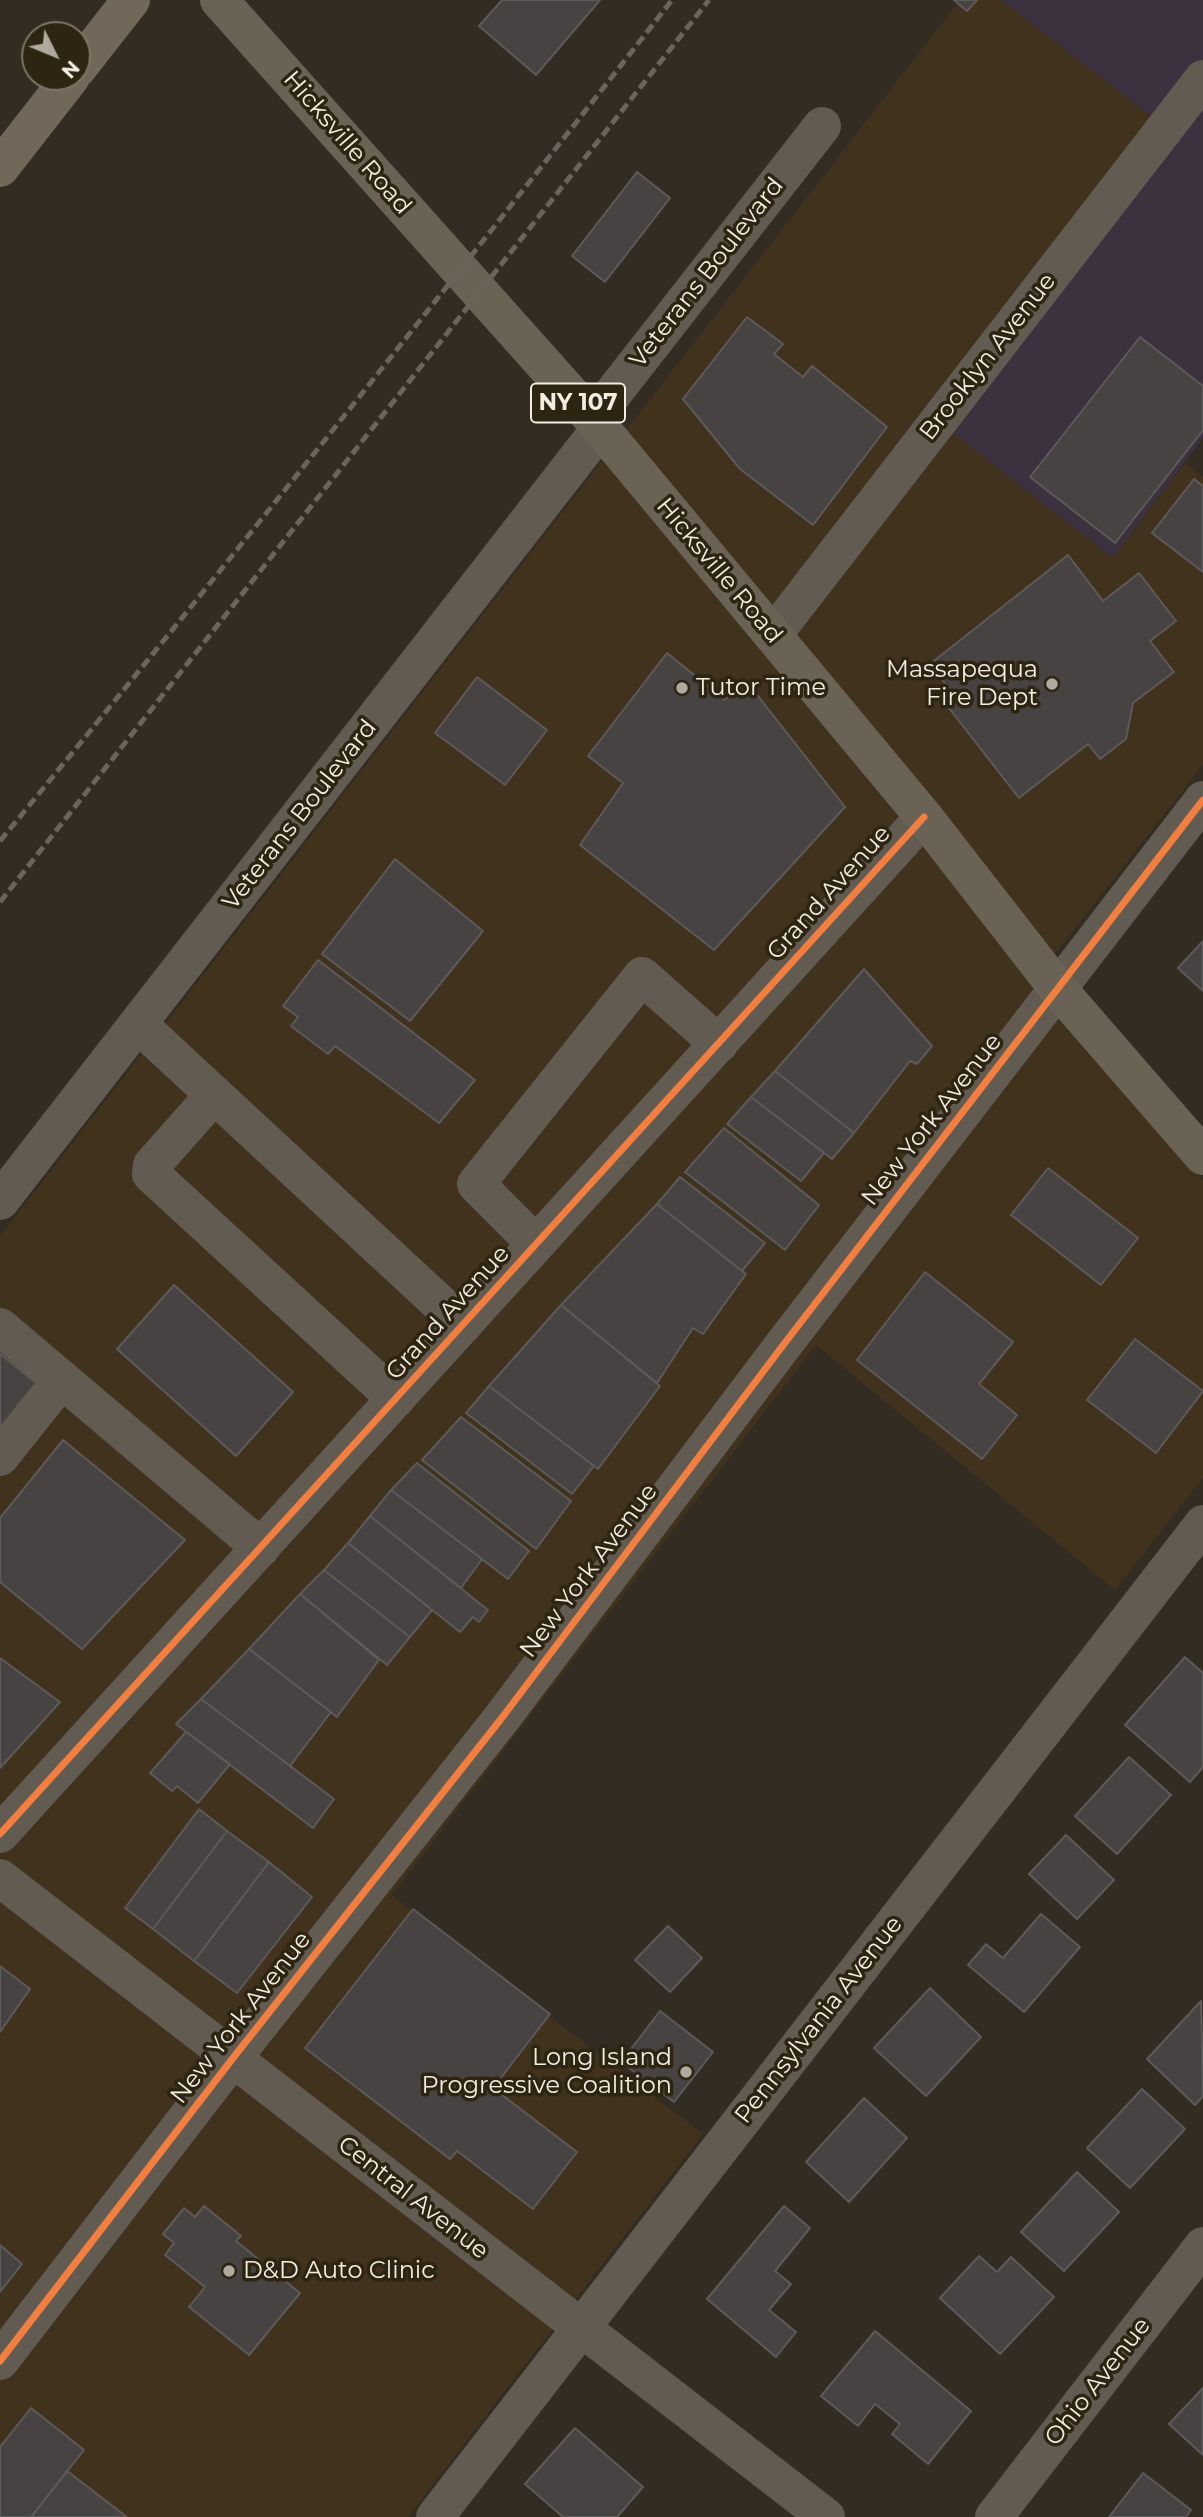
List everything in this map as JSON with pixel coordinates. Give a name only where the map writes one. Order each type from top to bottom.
[{"type":"highway","points":[[91,51],[131,0]]},
{"type":"highway","points":[[0,168],[60,91]]},
{"type":"main road","name":"Hicksville Road","points":[[219,0],[596,424],[924,817],[1058,989],[1203,1156]]},
{"type":"street","name":"Brooklyn Avenue","points":[[773,635],[1203,79]]},
{"type":"street","name":"Veterans Boulevard","points":[[0,1200],[138,1024],[822,126]]},
{"type":"street","name":"New York Avenue","points":[[0,2361],[233,2058],[501,1719],[784,1344],[1203,800]]},
{"type":"street","name":"Grand Avenue","points":[[0,1834],[924,817]]},
{"type":"street","points":[[536,1244],[476,1184],[642,976],[719,1044]]},
{"type":"street","points":[[138,1024],[463,1325]]},
{"type":"street","points":[[214,1095],[152,1165],[151,1174],[396,1399]]},
{"type":"street","points":[[0,1327],[261,1548]]},
{"type":"street","points":[[0,1457],[62,1379]]},
{"type":"street","name":"Pennsylvania Avenue","points":[[435,2517],[1203,1524]]},
{"type":"street","name":"Central Avenue","points":[[0,1878],[826,2517]]},
{"type":"street","name":"Ohio Avenue","points":[[994,2517],[1203,2246]]},
{"type":"shaded area","points":[[960,0],[1001,0],[1178,136],[1113,558],[1185,463],[1203,477],[1203,765],[1033,982],[1203,1181],[1203,1478],[1115,1590],[816,1345],[392,1895],[703,2134],[408,2517],[0,2517],[0,1236]]},
{"type":"shaded area","points":[[1001,0],[1203,0],[1203,438],[1113,558],[949,430],[1178,137]]},
{"type":"building","points":[[502,0],[600,0],[536,75],[479,26]]},
{"type":"building","points":[[954,0],[977,0],[967,11]]},
{"type":"building","points":[[637,172],[670,198],[605,282],[572,256]]},
{"type":"building","points":[[747,317],[783,344],[774,354],[803,377],[812,366],[887,427],[813,525],[740,469],[683,399]]},
{"type":"building","points":[[1140,337],[1203,386],[1203,430],[1115,543],[1030,477]]},
{"type":"building","points":[[1194,479],[1203,486],[1203,572],[1152,533]]},
{"type":"building","name":"Massapequa Fire Dept","points":[[1068,555],[1103,601],[1139,573],[1176,621],[1150,641],[1174,672],[1133,703],[1126,739],[1100,759],[1088,744],[1019,798],[945,703],[954,695],[930,664]]},
{"type":"building","points":[[667,653],[725,700],[733,690],[754,691],[845,807],[714,950],[580,845],[623,783],[588,756]]},
{"type":"building","points":[[477,677],[547,730],[505,785],[435,733]]},
{"type":"building","points":[[395,859],[483,931],[410,1021],[322,954]]},
{"type":"building","points":[[1203,941],[1203,991],[1178,968]]},
{"type":"building","points":[[318,960],[475,1080],[439,1123],[335,1046],[328,1054],[291,1026],[298,1017],[283,1006]]},
{"type":"building","points":[[864,969],[932,1046],[917,1064],[910,1061],[854,1133],[775,1071]]},
{"type":"building","points":[[775,1071],[854,1133],[832,1159],[751,1097]]},
{"type":"building","points":[[751,1097],[824,1153],[801,1181],[727,1124]]},
{"type":"building","points":[[724,1128],[819,1205],[785,1250],[685,1172]]},
{"type":"building","points":[[1048,1168],[1138,1238],[1101,1285],[1011,1215]]},
{"type":"building","points":[[680,1177],[765,1243],[742,1271],[657,1204]]},
{"type":"building","points":[[657,1204],[746,1274],[703,1334],[693,1328],[657,1383],[561,1305]]},
{"type":"building","points":[[925,1272],[1013,1342],[979,1384],[1017,1415],[982,1459],[857,1360]]},
{"type":"building","points":[[174,1285],[293,1392],[236,1456],[117,1349]]},
{"type":"building","points":[[561,1305],[660,1386],[598,1469],[489,1386]]},
{"type":"building","points":[[1135,1339],[1203,1391],[1156,1453],[1087,1400]]},
{"type":"building","points":[[0,1354],[45,1390],[0,1447]]},
{"type":"building","points":[[489,1386],[594,1466],[572,1494],[466,1413]]},
{"type":"building","points":[[461,1417],[571,1501],[536,1549],[422,1460]]},
{"type":"building","points":[[63,1440],[185,1540],[82,1649],[0,1582],[0,1518]]},
{"type":"building","points":[[417,1463],[529,1551],[508,1579],[391,1490]]},
{"type":"building","points":[[391,1490],[482,1559],[461,1588],[370,1516]]},
{"type":"building","points":[[370,1516],[488,1610],[479,1622],[473,1617],[460,1632],[348,1543]]},
{"type":"building","points":[[348,1543],[432,1610],[410,1637],[324,1570]]},
{"type":"building","points":[[324,1570],[410,1637],[387,1665],[300,1594]]},
{"type":"building","points":[[300,1594],[379,1660],[337,1717],[249,1649]]},
{"type":"building","points":[[249,1649],[331,1712],[290,1766],[201,1699]]},
{"type":"building","points":[[1185,1657],[1203,1673],[1203,1767],[1190,1782],[1125,1725]]},
{"type":"building","points":[[0,1658],[60,1702],[0,1768]]},
{"type":"building","points":[[201,1699],[334,1799],[313,1828],[176,1724]]},
{"type":"building","points":[[186,1732],[230,1764],[198,1803],[177,1786],[172,1791],[150,1773]]},
{"type":"building","points":[[1129,1757],[1171,1795],[1117,1854],[1075,1816]]},
{"type":"building","points":[[199,1809],[227,1831],[153,1929],[125,1908]]},
{"type":"building","points":[[227,1831],[269,1862],[194,1961],[153,1929]]},
{"type":"building","points":[[1066,1835],[1114,1880],[1077,1919],[1029,1874]]},
{"type":"building","points":[[269,1862],[312,1897],[237,1993],[194,1961]]},
{"type":"building","points":[[413,1909],[550,2014],[493,2088],[577,2152],[533,2209],[457,2151],[450,2159],[305,2048]]},
{"type":"building","points":[[1041,1914],[1080,1947],[1024,2012],[968,1965],[986,1944],[1003,1958]]},
{"type":"building","points":[[668,1926],[702,1958],[670,1992],[635,1960]]},
{"type":"building","points":[[0,1966],[30,1989],[0,2032]]},
{"type":"building","points":[[930,1988],[981,2037],[926,2096],[874,2048]]},
{"type":"building","points":[[1201,2001],[1203,2096],[1195,2105],[1147,2059]]},
{"type":"building","points":[[660,2011],[713,2052],[674,2102],[621,2062]]},
{"type":"building","points":[[1142,2089],[1185,2129],[1130,2188],[1087,2148]]},
{"type":"building","points":[[864,2098],[907,2138],[849,2202],[806,2162]]},
{"type":"building","points":[[1077,2172],[1119,2212],[1064,2271],[1021,2232]]},
{"type":"building","name":"D&D Auto Clinic","points":[[204,2206],[241,2236],[236,2241],[300,2293],[249,2355],[189,2307],[205,2287],[165,2255],[174,2243],[163,2234],[184,2208],[195,2217]]},
{"type":"building","points":[[784,2206],[810,2228],[775,2271],[791,2284],[769,2310],[796,2332],[776,2357],[707,2299]]},
{"type":"building","points":[[0,2245],[22,2264],[0,2292]]},
{"type":"building","points":[[979,2256],[997,2272],[1011,2257],[1054,2297],[1000,2354],[940,2298]]},
{"type":"building","points":[[875,2331],[971,2411],[928,2464],[892,2434],[900,2424],[875,2404],[858,2426],[821,2396]]},
{"type":"building","points":[[1203,2388],[1203,2455],[1169,2424]]},
{"type":"building","points":[[31,2408],[84,2450],[31,2517],[0,2517],[0,2447]]},
{"type":"building","points":[[575,2428],[643,2487],[617,2517],[563,2517],[525,2484]]},
{"type":"building","points":[[67,2471],[127,2517],[31,2517]]},
{"type":"building","points":[[1143,2473],[1191,2510],[1186,2517],[1109,2517]]},
{"type":"railway","points":[[0,841],[339,423],[672,0]]},
{"type":"railway","points":[[0,902],[709,0]]},
{"type":"cycle path","points":[[0,2361],[233,2058],[501,1719],[784,1344],[1203,800]]},
{"type":"cycle path","points":[[0,1834],[924,817]]},
{"type":"place","name":"Massapequa Fire Dept","points":[[1052,684]]},
{"type":"place","name":"Tutor Time","points":[[682,688]]},
{"type":"place","name":"Long Island Progressive Coalition","points":[[686,2072]]},
{"type":"place","name":"D&D Auto Clinic","points":[[229,2271]]}]
